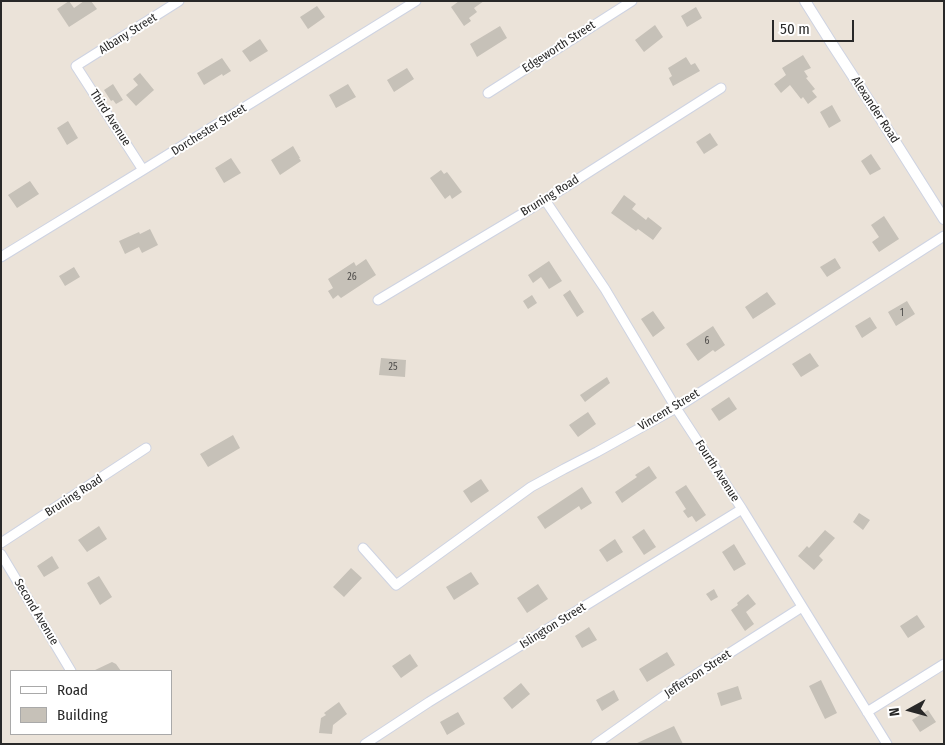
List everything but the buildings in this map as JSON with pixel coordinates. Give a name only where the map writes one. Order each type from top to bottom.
[{"type":"street","name":"Albany Street","points":[[76,66],[179,1]]},
{"type":"street","name":"Dorchester Street","points":[[1,256],[416,1]]},
{"type":"street","name":"Edgeworth Street","points":[[488,93],[632,1]]},
{"type":"street","name":"Alexander Road","points":[[805,1],[944,219]]},
{"type":"street","name":"Third Avenue","points":[[76,66],[143,170]]},
{"type":"street","name":"Bruning Road","points":[[378,300],[545,200],[721,88]]},
{"type":"street","name":"Fourth Avenue","points":[[545,200],[605,289],[676,408],[742,509],[887,744]]},
{"type":"street","name":"Vincent Street","points":[[363,548],[396,585],[532,487],[676,408],[944,236]]},
{"type":"street","name":"Bruning Road","points":[[1,543],[146,448]]},
{"type":"street","name":"Islington Street","points":[[365,744],[429,702],[742,509]]},
{"type":"street","name":"Second Avenue","points":[[1,554],[70,670]]},
{"type":"street","name":"Jefferson Street","points":[[596,744],[680,684],[802,607]]},
{"type":"street","points":[[868,712],[944,664]]}]
